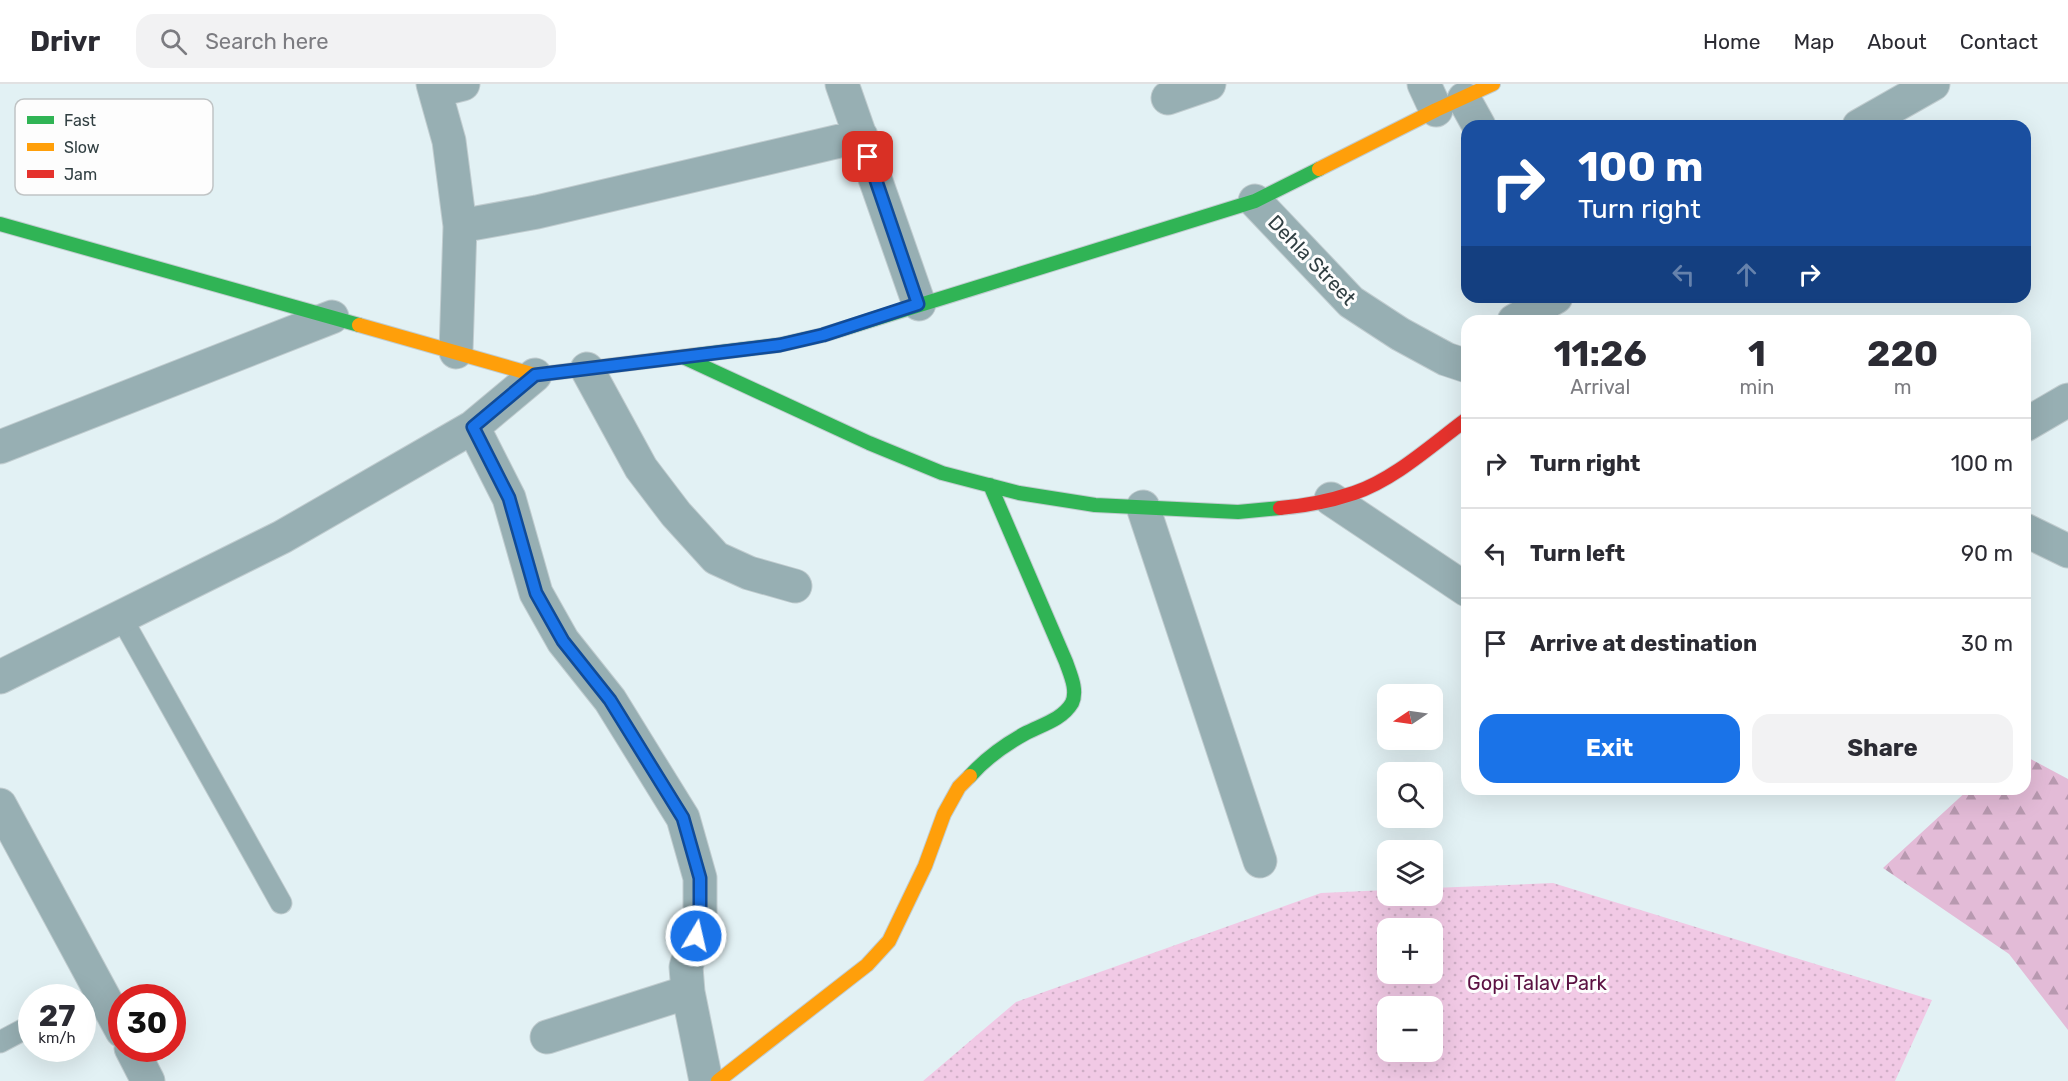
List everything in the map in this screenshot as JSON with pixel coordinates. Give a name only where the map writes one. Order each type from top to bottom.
[{"type":"street","points":[[843,84],[918,304]]},
{"type":"street","points":[[1168,98],[1209,84]]},
{"type":"street","points":[[0,224],[535,375],[780,345],[823,335],[1255,201],[1493,84]]},
{"type":"street","points":[[1870,120],[1933,84]]},
{"type":"street","points":[[443,86],[460,226],[456,352]]},
{"type":"street","points":[[460,226],[537,212],[861,136]]},
{"type":"street","name":"Dehla Street","points":[[1255,201],[1351,302],[1400,334],[1460,358]]},
{"type":"street","points":[[1524,315],[1546,303]]},
{"type":"street","points":[[0,447],[332,317]]},
{"type":"street","points":[[683,357],[879,447],[942,473],[1019,493],[1095,505],[1238,512],[1302,506],[1355,493],[1401,469],[1461,424]]},
{"type":"street","points":[[587,369],[641,468],[676,514],[716,558],[749,573],[795,586]]},
{"type":"street","points":[[0,677],[282,537],[473,427],[535,375]]},
{"type":"street","points":[[2031,422],[2068,400]]},
{"type":"street","points":[[473,427],[509,498],[536,593],[563,641],[610,700],[683,818],[700,878],[700,920],[686,967],[688,992],[706,1081]]},
{"type":"street","points":[[718,1081],[867,965],[889,941],[925,866],[944,814],[959,786],[981,764],[1023,734],[1056,719],[1072,702],[1074,685],[1066,662],[990,485]]},
{"type":"street","points":[[1331,499],[1461,586]]},
{"type":"street","points":[[1143,507],[1260,861]]},
{"type":"street","points":[[2031,533],[2068,552]]},
{"type":"street","points":[[0,805],[108,1006]]},
{"type":"street","points":[[548,1037],[688,992]]},
{"type":"street","points":[[138,1062],[148,1081]]},
{"type":"lane","points":[[120,617],[282,903]]},
{"type":"lane","points":[[0,1042],[18,1032]]},
{"type":"green space","points":[[2031,759],[2068,779],[2068,1030],[2009,954],[1883,868],[1962,795],[2031,795]]},
{"type":"green space","name":"Gopi Talav Park","points":[[1553,883],[1932,1000],[1895,1081],[923,1081],[1016,1002],[1321,893],[1377,890],[1377,906],[1443,906],[1443,888]]},
{"type":"traffic: fast","points":[[697,355],[779,345],[823,335],[1255,201],[1319,169]]},
{"type":"traffic: fast","points":[[0,224],[359,325]]},
{"type":"traffic: fast","points":[[683,357],[869,443],[942,473],[1019,493],[1095,505],[1238,512],[1280,508]]},
{"type":"traffic: fast","points":[[970,776],[1003,747],[1063,714],[1074,698],[1073,682],[1066,662],[990,485]]},
{"type":"traffic: slow","points":[[1319,169],[1493,84]]},
{"type":"traffic: slow","points":[[359,325],[535,375],[697,355]]},
{"type":"traffic: slow","points":[[718,1081],[867,965],[889,941],[925,866],[944,814],[959,787],[970,776]]},
{"type":"traffic: jam","points":[[1280,508],[1327,501],[1369,487],[1413,460],[1461,424]]},
{"type":"route","points":[[696,936],[700,920],[700,878],[683,818],[610,700],[563,641],[536,593],[509,498],[473,427],[535,375],[780,345],[823,335],[918,304],[868,157]]}]
